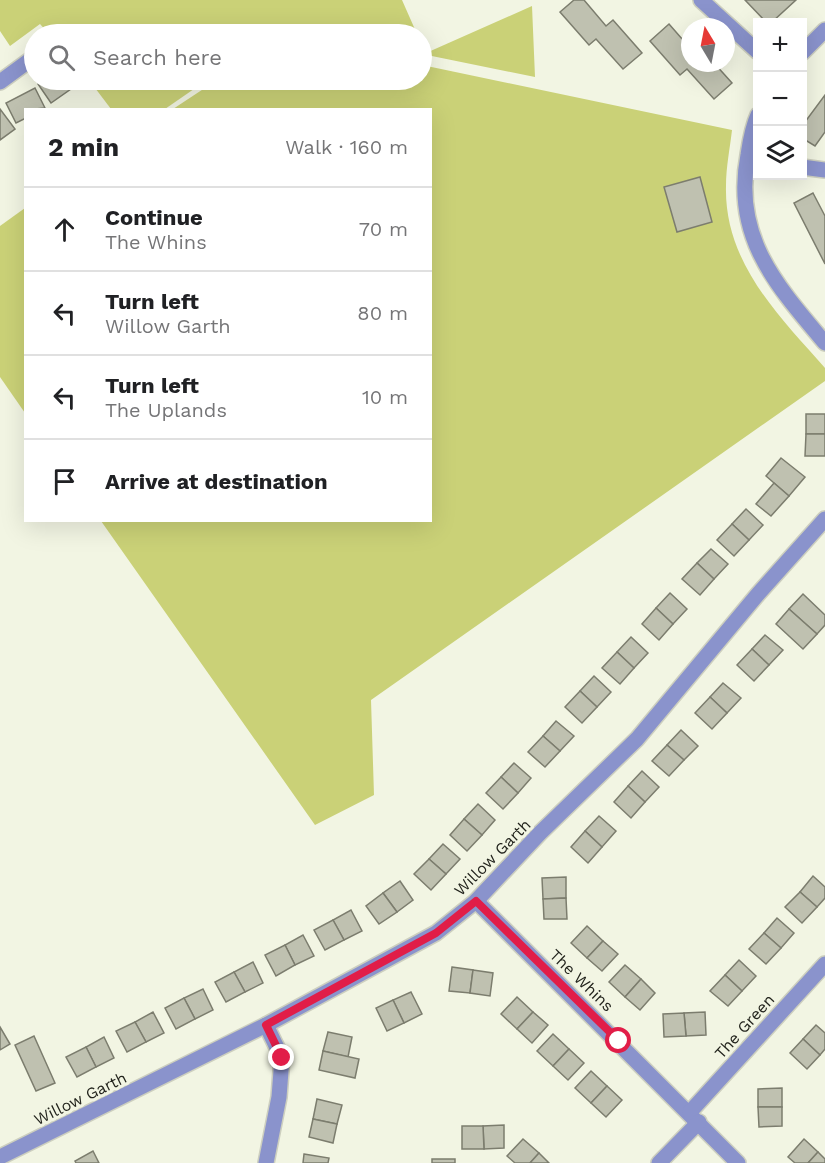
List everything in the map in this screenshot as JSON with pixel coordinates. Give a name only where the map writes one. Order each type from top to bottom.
[{"type":"street","points":[[701,0],[753,47]]},
{"type":"street","points":[[807,48],[825,30]]},
{"type":"street","points":[[0,82],[24,64]]},
{"type":"street","points":[[757,126],[752,162],[744,187],[746,217],[755,247],[791,303],[825,343]]},
{"type":"street","points":[[807,168],[825,170]]},
{"type":"street","name":"Willow Garth","points":[[0,1156],[266,1025],[436,933],[476,901],[540,833],[637,739],[758,594],[825,519]]},
{"type":"street","name":"The Whins","points":[[476,901],[738,1163]]},
{"type":"street","name":"The Green","points":[[658,1163],[694,1117],[825,964]]},
{"type":"street","points":[[266,1025],[282,1058],[279,1096],[266,1163]]},
{"type":"green space","points":[[0,0],[402,0],[413,24],[24,24],[24,36],[10,46],[0,31]]},
{"type":"green space","points":[[532,6],[535,77],[432,56],[432,50]]},
{"type":"green space","points":[[432,67],[732,130],[726,186],[728,213],[734,239],[757,286],[789,328],[825,368],[825,381],[371,700],[374,795],[315,825],[102,522],[432,522],[432,108],[175,108],[202,90],[432,90]]},
{"type":"green space","points":[[97,90],[193,90],[166,108],[110,108]]},
{"type":"green space","points":[[24,209],[24,412],[0,377],[0,226]]},
{"type":"building","points":[[574,0],[584,0],[606,26],[613,20],[642,53],[623,69],[596,39],[589,45],[560,12]]},
{"type":"building","points":[[745,0],[796,0],[776,18],[762,18]]},
{"type":"building","points":[[669,24],[681,38],[681,72],[684,72],[680,75],[650,41]]},
{"type":"building","points":[[690,72],[722,72],[732,83],[714,99]]},
{"type":"building","points":[[31,90],[36,90],[45,108],[24,108],[24,119],[16,123],[6,103]]},
{"type":"building","points":[[42,90],[69,90],[51,103]]},
{"type":"building","points":[[825,95],[825,132],[815,146],[807,141],[807,119]]},
{"type":"building","points":[[0,109],[15,129],[0,140]]},
{"type":"building","points":[[700,177],[712,222],[677,232],[664,187]]},
{"type":"building","points":[[813,193],[825,216],[825,264],[794,203]]},
{"type":"building","points":[[806,414],[825,414],[825,434],[806,434]]},
{"type":"building","points":[[806,434],[825,434],[825,456],[805,456]]},
{"type":"building","points":[[781,458],[805,477],[789,496],[766,476]]},
{"type":"building","points":[[774,483],[789,496],[771,516],[756,504]]},
{"type":"building","points":[[746,509],[763,525],[749,540],[732,524]]},
{"type":"building","points":[[732,524],[749,540],[734,556],[717,540]]},
{"type":"building","points":[[711,549],[728,564],[714,579],[697,563]]},
{"type":"building","points":[[697,563],[714,579],[700,595],[682,579]]},
{"type":"building","points":[[670,593],[687,609],[673,624],[656,608]]},
{"type":"building","points":[[803,594],[825,615],[825,625],[817,634],[789,609]]},
{"type":"building","points":[[656,608],[673,624],[659,640],[642,624]]},
{"type":"building","points":[[789,609],[817,634],[803,649],[776,624]]},
{"type":"building","points":[[765,635],[783,650],[769,665],[752,649]]},
{"type":"building","points":[[631,637],[648,653],[634,668],[617,652]]},
{"type":"building","points":[[752,649],[769,665],[754,681],[737,665]]},
{"type":"building","points":[[617,652],[634,668],[620,684],[602,668]]},
{"type":"building","points":[[594,676],[611,692],[597,707],[580,691]]},
{"type":"building","points":[[723,683],[741,698],[727,713],[710,697]]},
{"type":"building","points":[[580,691],[597,707],[582,723],[565,707]]},
{"type":"building","points":[[710,697],[727,713],[712,729],[695,713]]},
{"type":"building","points":[[556,721],[574,736],[560,751],[543,736]]},
{"type":"building","points":[[681,730],[698,746],[684,760],[667,745]]},
{"type":"building","points":[[543,736],[560,751],[545,767],[528,752]]},
{"type":"building","points":[[667,745],[684,760],[669,776],[652,761]]},
{"type":"building","points":[[514,763],[531,778],[518,793],[501,777]]},
{"type":"building","points":[[642,771],[659,787],[645,802],[628,786]]},
{"type":"building","points":[[501,777],[518,793],[503,809],[486,793]]},
{"type":"building","points":[[628,786],[645,802],[631,818],[614,802]]},
{"type":"building","points":[[478,804],[495,820],[482,835],[464,819]]},
{"type":"building","points":[[599,816],[616,831],[602,847],[585,831]]},
{"type":"building","points":[[464,819],[482,835],[467,851],[450,835]]},
{"type":"building","points":[[585,831],[602,847],[588,863],[571,847]]},
{"type":"building","points":[[443,844],[460,859],[446,874],[429,859]]},
{"type":"building","points":[[429,859],[446,874],[431,890],[414,874]]},
{"type":"building","points":[[813,876],[825,887],[825,898],[817,907],[800,892]]},
{"type":"building","points":[[566,877],[566,898],[543,899],[542,878]]},
{"type":"building","points":[[400,881],[413,900],[397,912],[383,893]]},
{"type":"building","points":[[800,892],[817,907],[802,923],[785,907]]},
{"type":"building","points":[[383,893],[397,912],[379,924],[366,906]]},
{"type":"building","points":[[566,898],[567,919],[544,919],[543,899]]},
{"type":"building","points":[[351,910],[362,931],[344,940],[333,920]]},
{"type":"building","points":[[777,918],[794,933],[781,948],[764,933]]},
{"type":"building","points":[[333,920],[344,940],[325,950],[314,930]]},
{"type":"building","points":[[587,926],[603,941],[587,958],[571,943]]},
{"type":"building","points":[[764,933],[781,948],[766,964],[749,949]]},
{"type":"building","points":[[303,935],[314,956],[295,965],[285,945]]},
{"type":"building","points":[[603,941],[618,954],[602,971],[587,958]]},
{"type":"building","points":[[285,945],[295,965],[276,976],[265,955]]},
{"type":"building","points":[[739,960],[756,976],[742,991],[725,975]]},
{"type":"building","points":[[253,962],[263,983],[245,992],[234,972]]},
{"type":"building","points":[[625,965],[641,979],[625,997],[609,982]]},
{"type":"building","points":[[452,967],[473,970],[470,993],[449,991]]},
{"type":"building","points":[[473,970],[493,973],[490,996],[470,993]]},
{"type":"building","points":[[234,972],[245,992],[226,1002],[215,982]]},
{"type":"building","points":[[725,975],[742,991],[728,1006],[710,991]]},
{"type":"building","points":[[641,979],[655,993],[640,1010],[625,997]]},
{"type":"building","points":[[203,989],[213,1010],[195,1019],[184,998]]},
{"type":"building","points":[[411,992],[422,1014],[404,1023],[393,1000]]},
{"type":"building","points":[[517,997],[533,1012],[517,1029],[501,1014]]},
{"type":"building","points":[[184,998],[195,1019],[176,1029],[165,1008]]},
{"type":"building","points":[[393,1000],[404,1023],[387,1031],[376,1008]]},
{"type":"building","points":[[153,1012],[164,1033],[146,1042],[135,1022]]},
{"type":"building","points":[[533,1012],[548,1025],[532,1043],[517,1029]]},
{"type":"building","points":[[705,1012],[706,1035],[686,1036],[684,1013]]},
{"type":"building","points":[[684,1013],[686,1036],[664,1037],[663,1014]]},
{"type":"building","points":[[135,1022],[146,1042],[127,1052],[116,1031]]},
{"type":"building","points":[[816,1025],[825,1033],[825,1049],[820,1055],[803,1039]]},
{"type":"building","points":[[0,1027],[10,1044],[0,1050]]},
{"type":"building","points":[[328,1032],[352,1037],[348,1057],[323,1051]]},
{"type":"building","points":[[553,1034],[569,1049],[553,1066],[537,1051]]},
{"type":"building","points":[[34,1036],[55,1083],[36,1091],[15,1045]]},
{"type":"building","points":[[104,1037],[114,1058],[96,1067],[86,1047]]},
{"type":"building","points":[[803,1039],[820,1055],[807,1069],[790,1053]]},
{"type":"building","points":[[86,1047],[96,1067],[77,1077],[66,1057]]},
{"type":"building","points":[[569,1049],[584,1063],[568,1080],[553,1066]]},
{"type":"building","points":[[323,1051],[359,1059],[355,1078],[319,1070]]},
{"type":"building","points":[[591,1071],[607,1086],[591,1103],[575,1088]]},
{"type":"building","points":[[607,1086],[622,1100],[606,1117],[591,1103]]},
{"type":"building","points":[[782,1088],[782,1107],[758,1107],[758,1089]]},
{"type":"building","points":[[317,1099],[342,1105],[337,1124],[313,1119]]},
{"type":"building","points":[[758,1107],[782,1107],[782,1126],[759,1127]]},
{"type":"building","points":[[313,1119],[337,1124],[333,1143],[309,1137]]},
{"type":"building","points":[[504,1125],[504,1148],[484,1149],[483,1126]]},
{"type":"building","points":[[462,1126],[483,1126],[484,1149],[462,1149]]},
{"type":"building","points":[[523,1139],[539,1153],[530,1163],[515,1163],[507,1156]]},
{"type":"building","points":[[804,1139],[818,1152],[808,1163],[795,1163],[788,1157]]},
{"type":"building","points":[[93,1151],[99,1163],[76,1163],[75,1161]]},
{"type":"building","points":[[818,1152],[825,1159],[825,1163],[808,1163]]},
{"type":"building","points":[[539,1153],[549,1163],[530,1163]]},
{"type":"building","points":[[304,1154],[329,1158],[328,1163],[303,1163]]},
{"type":"building","points":[[432,1159],[455,1159],[455,1163],[432,1163]]},
{"type":"route","points":[[282,1058],[266,1025],[436,933],[476,901],[619,1041]]}]
